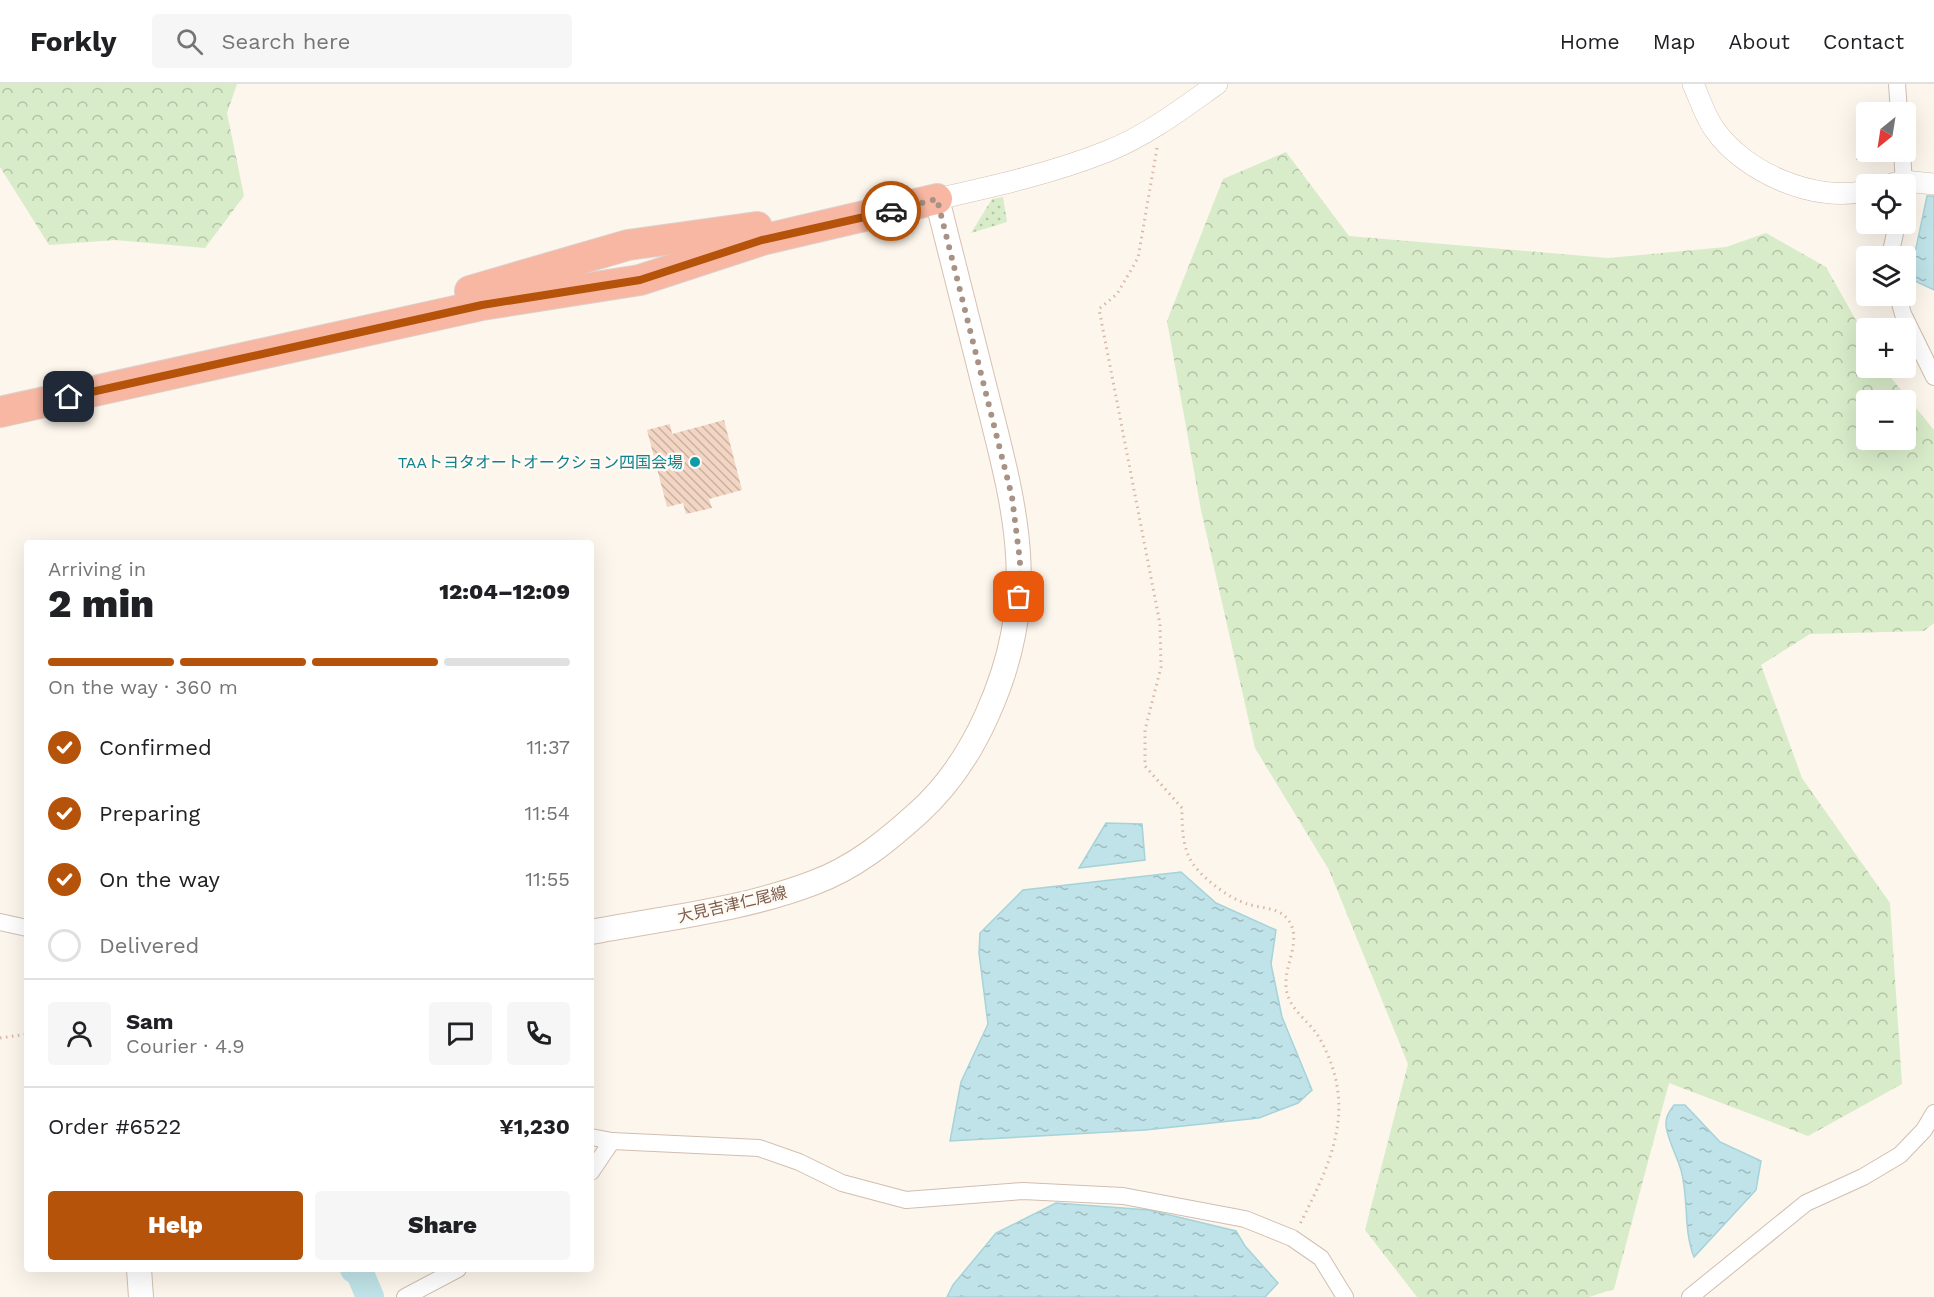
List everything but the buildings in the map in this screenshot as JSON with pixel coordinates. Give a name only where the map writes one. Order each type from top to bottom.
[{"type":"highway","points":[[0,394],[480,288],[628,245],[752,228],[890,200],[937,199]]},
{"type":"highway","points":[[0,412],[482,305],[640,280],[762,240],[937,199]]},
{"type":"main road","name":"大見吉津仁尾線","points":[[594,931],[758,901],[816,883],[875,851],[940,794],[975,742],[1003,681],[1018,616],[1020,561],[1012,497],[937,199]]},
{"type":"main road","points":[[139,1272],[141,1297]]},
{"type":"street","points":[[937,199],[1013,182],[1109,151],[1161,124],[1217,84]]},
{"type":"street","points":[[1693,84],[1714,129],[1729,148],[1750,165],[1802,188],[1856,191]]},
{"type":"street","points":[[1897,84],[1898,102]]},
{"type":"street","points":[[1916,183],[1934,184]]},
{"type":"street","points":[[1901,306],[1934,377]]},
{"type":"street","points":[[0,922],[24,927]]},
{"type":"street","points":[[1690,1297],[1806,1203],[1863,1177],[1900,1155],[1924,1130],[1934,1113]]},
{"type":"street","points":[[594,1138],[612,1141],[759,1148],[799,1162],[842,1183],[906,1200],[1023,1191],[1123,1196],[1245,1219],[1292,1239],[1321,1258],[1346,1297]]},
{"type":"street","points":[[594,1168],[612,1141]]},
{"type":"street","points":[[405,1297],[452,1272]]},
{"type":"path","points":[[1161,124],[1138,258],[1117,294],[1099,309],[1160,624],[1161,667],[1145,730],[1145,766],[1182,808],[1182,832],[1190,859],[1215,887],[1247,904],[1272,908],[1288,919],[1295,933],[1286,988],[1299,1016],[1320,1038],[1339,1090],[1340,1124],[1322,1181],[1292,1239]]},
{"type":"path","points":[[0,1038],[24,1034]]},
{"type":"green space","points":[[0,84],[237,84],[227,113],[244,196],[205,248],[115,240],[49,245],[0,167]]},
{"type":"green space","points":[[1286,152],[1349,236],[1608,258],[1726,247],[1766,233],[1826,267],[1856,320],[1856,378],[1891,378],[1901,390],[1856,390],[1856,450],[1916,450],[1916,408],[1934,430],[1934,623],[1924,631],[1810,634],[1761,665],[1802,778],[1890,903],[1902,1084],[1808,1136],[1669,1083],[1614,1289],[1589,1297],[1417,1297],[1365,1230],[1408,1064],[1329,870],[1255,748],[1201,510],[1167,321],[1223,179]]},
{"type":"green space","points":[[1003,197],[1007,222],[971,233],[992,199]]},
{"type":"water","points":[[1927,196],[1934,196],[1934,290],[1916,281],[1916,248]]},
{"type":"water","points":[[1106,823],[1142,824],[1145,860],[1079,868]]},
{"type":"water","points":[[1181,872],[1216,903],[1276,930],[1271,964],[1282,1017],[1312,1090],[1298,1103],[1259,1118],[1145,1130],[950,1141],[961,1082],[988,1024],[979,953],[980,933],[1023,890]]},
{"type":"water","points":[[1674,1105],[1685,1105],[1720,1142],[1761,1161],[1756,1190],[1694,1257],[1688,1236],[1681,1170],[1666,1126],[1667,1117]]},
{"type":"water","points":[[1056,1203],[1149,1210],[1236,1231],[1245,1246],[1278,1283],[1265,1297],[947,1297],[953,1285],[996,1233]]},
{"type":"waterway","points":[[358,1272],[370,1297]]},
{"type":"way so far","points":[[891,211],[937,199],[1012,497],[1020,561],[1019,597]]},
{"type":"place","name":"TAAトヨタオートオークション四国会場","points":[[695,462]]},
{"type":"route","points":[[69,397],[482,305],[640,280],[762,240],[891,211]]}]
